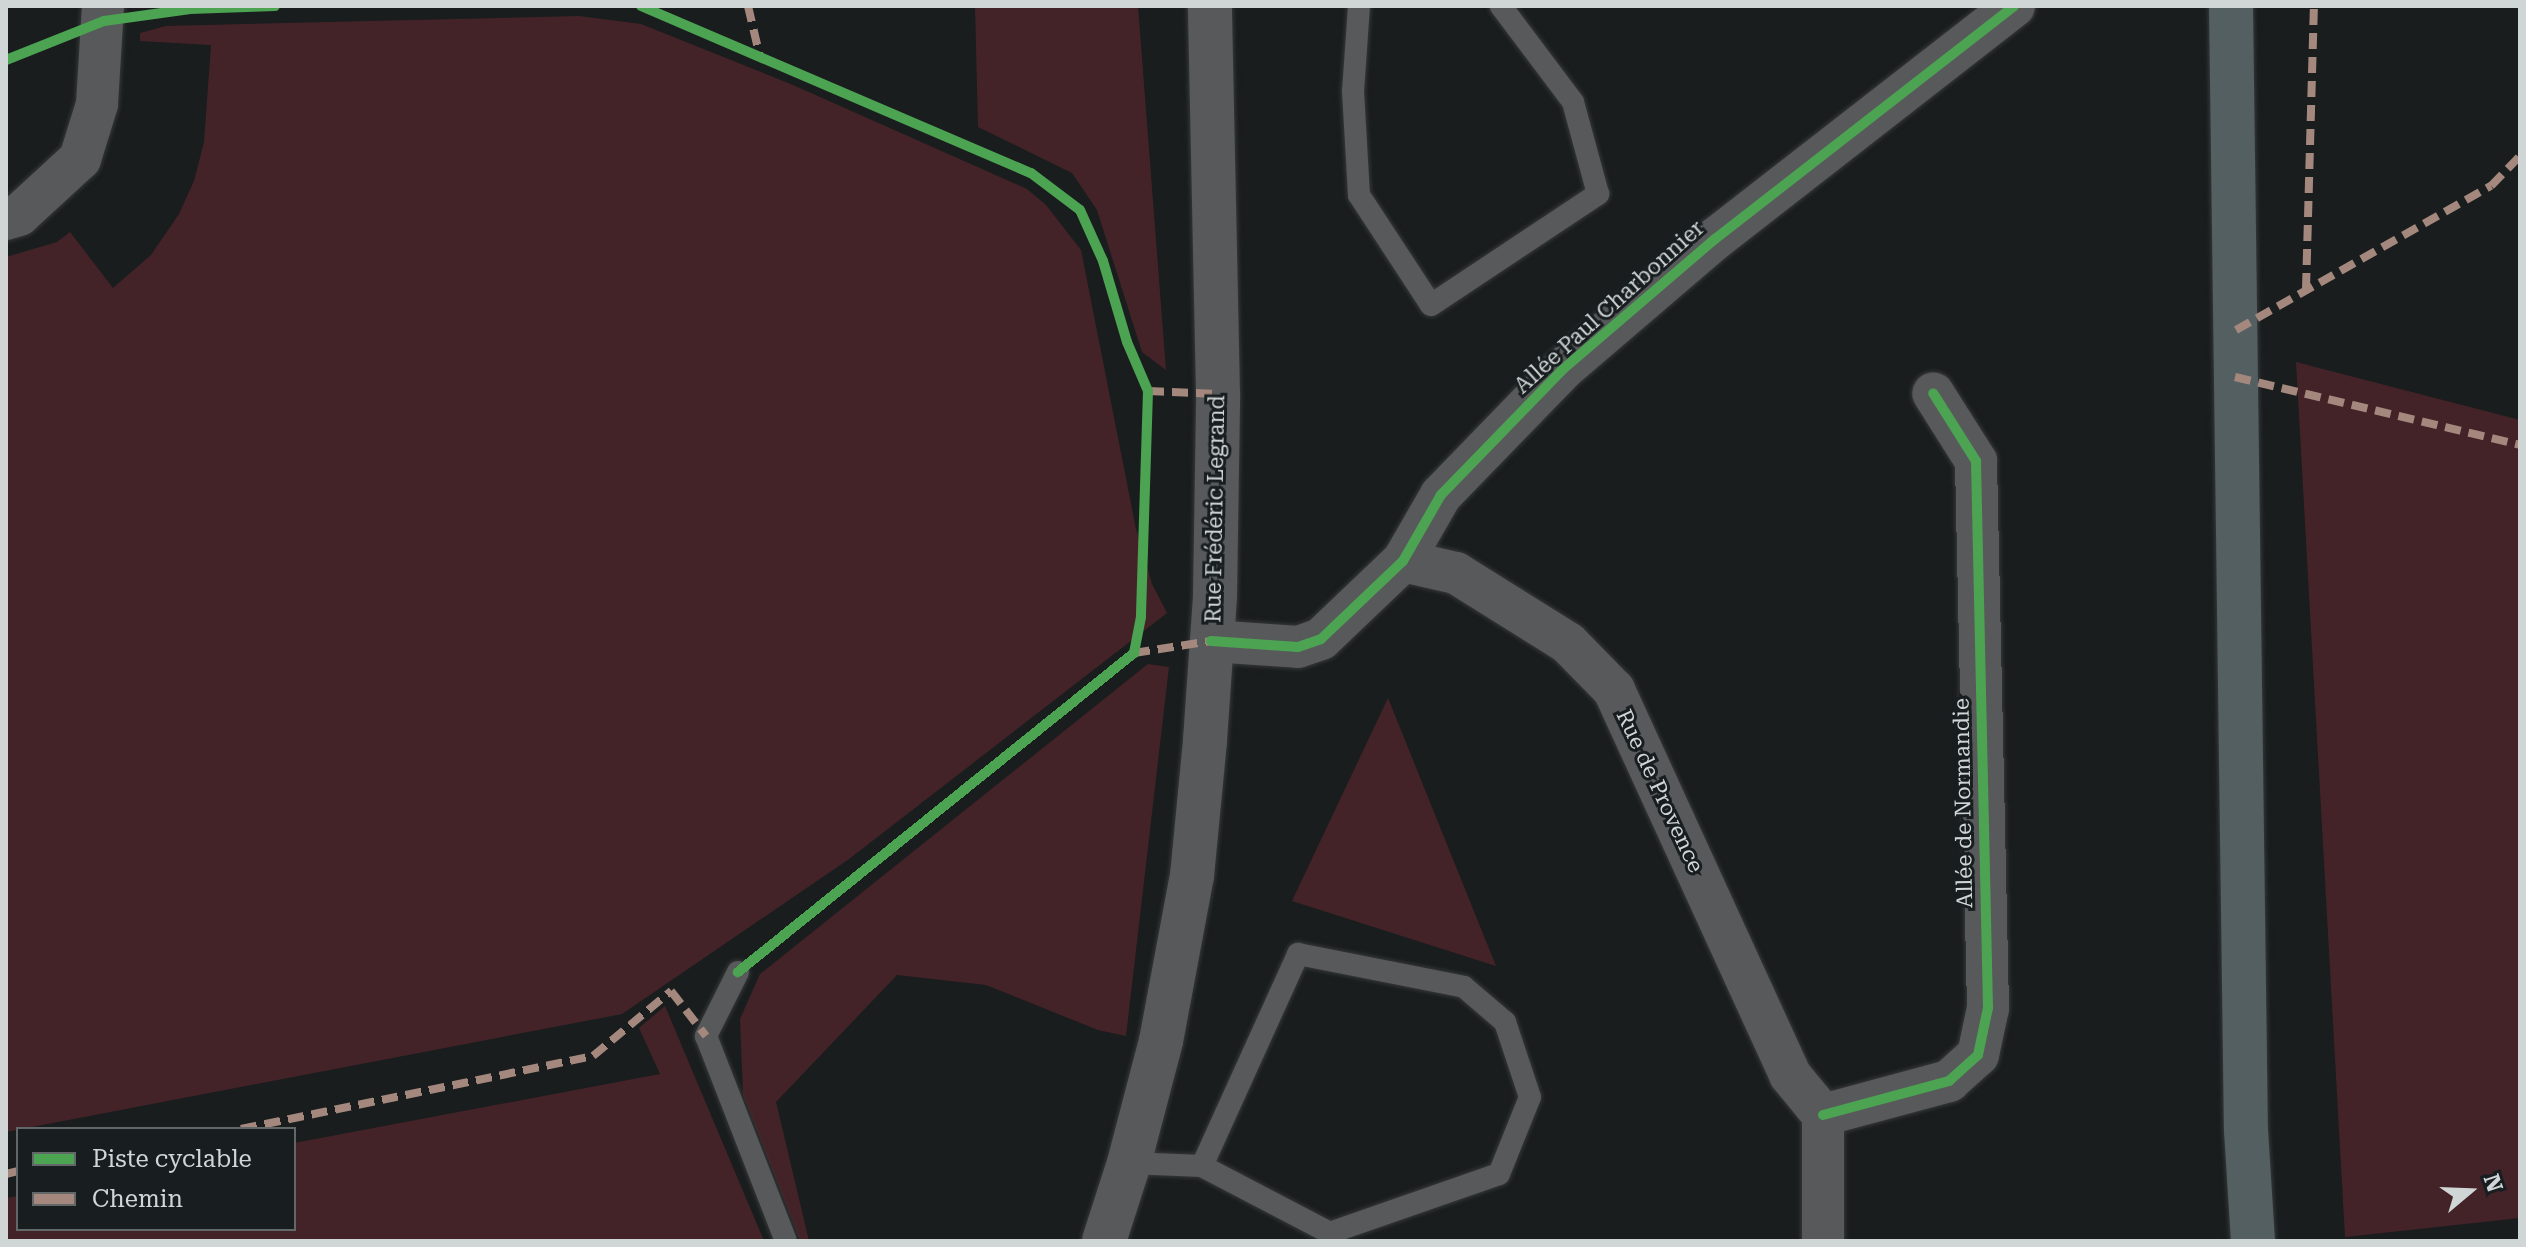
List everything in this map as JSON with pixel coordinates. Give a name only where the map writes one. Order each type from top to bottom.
[{"type":"main road","name":"Rue Frédéric Legrand","points":[[1104,1241],[1129,1163],[1161,1041],[1192,876],[1211,641],[1218,394],[1210,6]]},
{"type":"main road","points":[[2231,6],[2246,1130],[2253,1241]]},
{"type":"street","points":[[6,219],[19,215],[80,159],[97,104],[103,6]]},
{"type":"street","name":"Allée Paul Charbonnier","points":[[1211,641],[1298,647],[1321,639],[1403,561],[1441,495],[1562,370],[1715,239],[2014,6]]},
{"type":"street","name":"Allée de Normandie","points":[[1823,1115],[1949,1081],[1978,1055],[1988,1008],[1976,461],[1933,393]]},
{"type":"street","name":"Rue de Provence","points":[[1403,561],[1456,573],[1568,643],[1614,690],[1790,1075],[1823,1115]]},
{"type":"street","points":[[1823,1115],[1823,1241]]},
{"type":"lane","points":[[1359,6],[1353,91],[1359,195],[1431,305],[1598,194],[1573,102],[1501,6]]},
{"type":"lane","points":[[1129,1163],[1202,1166],[1330,1233],[1499,1174],[1530,1097],[1505,1022],[1464,987],[1298,954],[1202,1166]]},
{"type":"lane","points":[[738,972],[706,1036],[786,1241]]},
{"type":"shaded area","points":[[975,6],[1138,6],[1166,370],[1142,352],[1097,210],[1072,173],[978,127]]},
{"type":"shaded area","points":[[579,16],[641,24],[793,85],[1027,189],[1046,205],[1081,250],[1136,529],[1152,584],[1167,613],[849,859],[622,1014],[32,1127],[16,1127],[16,1130],[6,1132],[6,257],[57,242],[70,232],[113,288],[151,255],[179,214],[194,181],[204,142],[211,45],[140,41],[140,33],[166,26]]},
{"type":"shaded area","points":[[2296,362],[2520,420],[2520,1218],[2345,1237]]},
{"type":"shaded area","points":[[1148,664],[1169,667],[1126,1036],[1098,1030],[986,985],[897,975],[776,1102],[809,1241],[800,1241],[743,1095],[740,1019],[760,974]]},
{"type":"shaded area","points":[[1388,698],[1496,966],[1292,901]]},
{"type":"shaded area","points":[[665,1006],[764,1241],[6,1241],[6,1198],[16,1196],[16,1231],[296,1231],[296,1143],[660,1074],[639,1028]]},
{"type":"marked path","points":[[748,6],[760,57]]},
{"type":"marked path","points":[[2306,289],[2314,6]]},
{"type":"marked path","points":[[2236,330],[2491,186],[2520,156]]},
{"type":"marked path","points":[[2235,377],[2520,445]]},
{"type":"marked path","points":[[1148,391],[1218,394]]},
{"type":"marked path","points":[[1134,653],[1211,641]]},
{"type":"marked path","points":[[251,1127],[593,1056],[671,991],[706,1036]]},
{"type":"marked path","points":[[6,1174],[16,1172]]},
{"type":"cycle path","points":[[6,60],[104,21],[190,9],[275,6]]},
{"type":"cycle path","points":[[641,6],[1031,173],[1080,210],[1103,261],[1127,342],[1148,391],[1141,617],[1134,653],[738,972]]},
{"type":"cycle path","points":[[1211,641],[1298,647],[1321,639],[1403,561],[1441,495],[1562,370],[1715,239],[2014,6]]},
{"type":"cycle path","points":[[1823,1115],[1949,1081],[1978,1055],[1988,1008],[1976,461],[1933,393]]}]
